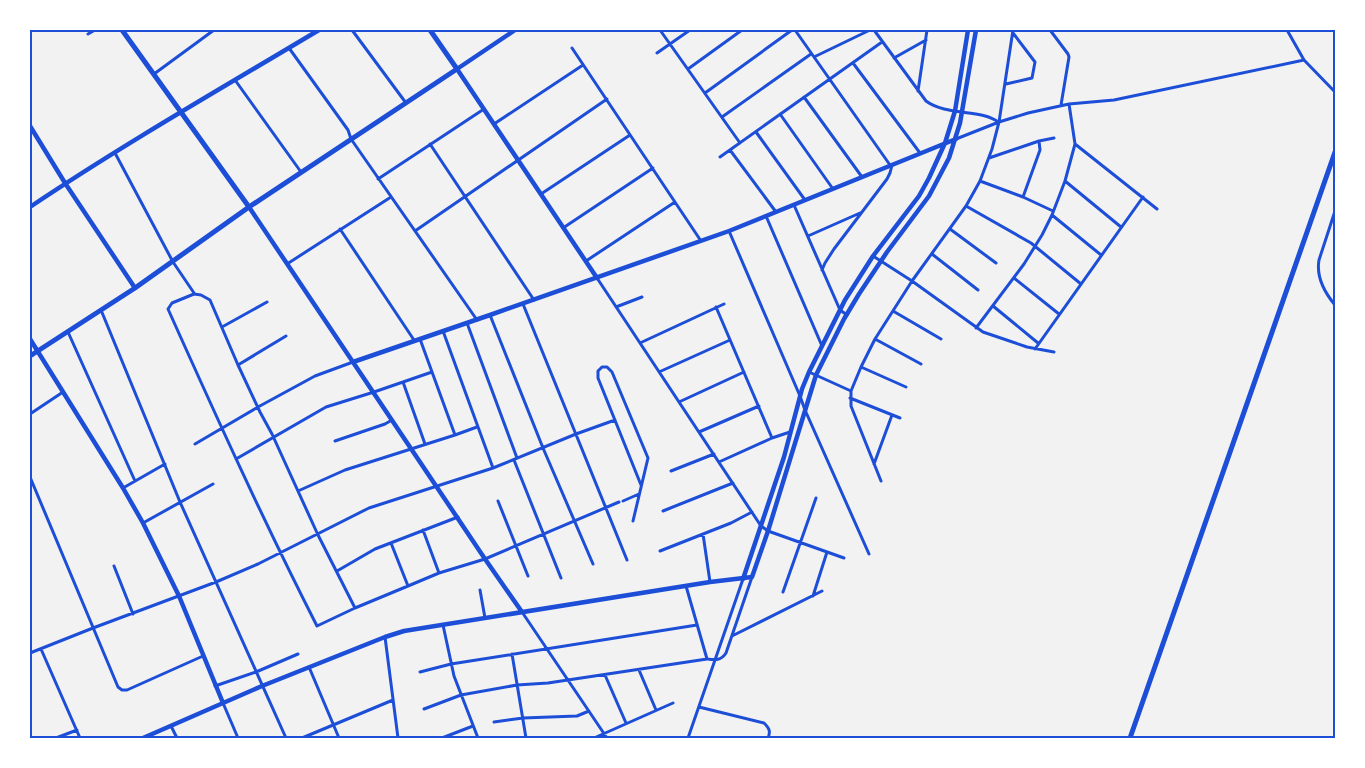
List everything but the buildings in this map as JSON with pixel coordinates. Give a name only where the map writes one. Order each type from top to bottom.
[{"type":"main road","points":[[123,30],[249,207]]},
{"type":"main road","points":[[30,356],[135,288],[249,207],[457,69],[430,30]]},
{"type":"main road","points":[[1130,738],[1335,152]]},
{"type":"street","points":[[88,34],[94,30]]},
{"type":"street","points":[[153,74],[214,30]]},
{"type":"street","points":[[30,207],[114,153],[319,30]]},
{"type":"street","points":[[352,30],[406,102]]},
{"type":"street","points":[[515,30],[457,69],[761,526],[768,531],[844,558]]},
{"type":"street","points":[[660,30],[740,143]]},
{"type":"street","points":[[658,53],[690,30]]},
{"type":"street","points":[[688,69],[742,30]]},
{"type":"street","points":[[705,93],[794,30],[892,165],[887,179],[834,249],[822,270]]},
{"type":"street","points":[[814,58],[870,30]]},
{"type":"street","points":[[874,30],[918,92],[931,105],[987,116],[999,122]]},
{"type":"street","points":[[918,92],[927,30]]},
{"type":"street","points":[[688,738],[784,457],[800,396],[809,372],[840,310],[873,256],[919,196],[929,178],[945,143],[955,111],[968,30]]},
{"type":"street","points":[[424,709],[461,695],[517,685],[548,683],[707,659],[715,660],[725,655],[794,452],[816,376],[847,315],[880,261],[929,196],[945,167],[956,139],[976,30]]},
{"type":"street","points":[[1050,30],[1069,57],[1061,106]]},
{"type":"street","points":[[1287,30],[1304,60],[1335,92]]},
{"type":"street","points":[[880,481],[851,406],[851,391],[875,339],[912,281],[966,206],[980,181],[999,122],[1013,32]]},
{"type":"street","points":[[1006,84],[1032,78],[1035,62],[1013,32]]},
{"type":"street","points":[[894,58],[926,40]]},
{"type":"street","points":[[720,157],[882,42]]},
{"type":"street","points":[[289,48],[348,130],[351,139],[378,179],[477,320]]},
{"type":"street","points":[[572,48],[701,241]]},
{"type":"street","points":[[722,117],[811,54]]},
{"type":"street","points":[[195,444],[314,376],[729,231],[999,122],[1069,104],[1114,100],[1304,60]]},
{"type":"street","points":[[853,62],[920,154]]},
{"type":"street","points":[[494,124],[583,64]]},
{"type":"street","points":[[235,80],[301,172]]},
{"type":"street","points":[[804,97],[862,177]]},
{"type":"street","points":[[415,231],[607,99]]},
{"type":"street","points":[[976,328],[1035,247],[1053,213],[1065,181],[1075,144],[1069,104]]},
{"type":"street","points":[[378,179],[484,109]]},
{"type":"street","points":[[780,114],[833,188]]},
{"type":"street","points":[[30,126],[135,288]]},
{"type":"street","points":[[756,132],[805,200]]},
{"type":"street","points":[[541,194],[630,134]]},
{"type":"street","points":[[988,158],[1054,138]]},
{"type":"street","points":[[1023,197],[1040,150],[1039,141]]},
{"type":"street","points":[[430,144],[534,300]]},
{"type":"street","points":[[1075,144],[1157,209]]},
{"type":"street","points":[[730,150],[776,212]]},
{"type":"street","points":[[114,153],[173,262],[194,294]]},
{"type":"street","points":[[563,228],[653,168]]},
{"type":"street","points":[[980,181],[1023,197],[1053,213],[1101,256]]},
{"type":"street","points":[[1065,181],[1121,227]]},
{"type":"street","points":[[287,264],[391,197]]},
{"type":"street","points":[[1035,348],[1143,198]]},
{"type":"street","points":[[586,261],[675,202]]},
{"type":"street","points":[[794,205],[840,310],[847,315]]},
{"type":"street","points":[[966,206],[1019,236],[1081,284]]},
{"type":"street","points":[[249,207],[607,738]]},
{"type":"street","points":[[1335,211],[1318,266],[1318,273],[1324,290],[1335,305]]},
{"type":"street","points":[[808,236],[861,213]]},
{"type":"street","points":[[766,216],[822,346]]},
{"type":"street","points":[[340,229],[414,340]]},
{"type":"street","points":[[950,229],[996,263]]},
{"type":"street","points":[[729,231],[869,554]]},
{"type":"street","points":[[932,254],[978,290]]},
{"type":"street","points":[[873,256],[912,281],[976,328],[990,335],[1027,347],[1054,352]]},
{"type":"street","points":[[1014,278],[1059,314]]},
{"type":"street","points":[[355,608],[238,365],[210,300],[201,295],[194,294],[172,303],[168,310],[280,554],[317,626],[408,586],[485,559],[639,494]]},
{"type":"street","points":[[616,307],[642,297]]},
{"type":"street","points":[[222,327],[267,302]]},
{"type":"street","points":[[523,304],[605,508],[628,560]]},
{"type":"street","points":[[640,343],[724,304]]},
{"type":"street","points":[[993,306],[1038,343]]},
{"type":"street","points":[[716,307],[772,438]]},
{"type":"street","points":[[102,310],[180,502],[286,738]]},
{"type":"street","points":[[893,311],[941,339]]},
{"type":"street","points":[[490,315],[592,564]]},
{"type":"street","points":[[467,323],[561,578]]},
{"type":"street","points":[[443,331],[493,468]]},
{"type":"street","points":[[68,332],[135,481]]},
{"type":"street","points":[[238,365],[286,336]]},
{"type":"street","points":[[420,338],[455,435]]},
{"type":"street","points":[[30,339],[143,523],[179,596],[238,738]]},
{"type":"street","points":[[875,339],[921,364]]},
{"type":"street","points":[[659,372],[730,340]]},
{"type":"street","points":[[633,521],[648,458],[612,372],[607,367],[602,367],[598,371],[598,378],[641,485]]},
{"type":"street","points":[[861,367],[906,387]]},
{"type":"street","points":[[236,459],[326,407],[432,372]]},
{"type":"street","points":[[679,402],[744,372]]},
{"type":"street","points":[[809,372],[851,391]]},
{"type":"street","points":[[403,382],[425,444]]},
{"type":"street","points":[[30,414],[63,392]]},
{"type":"street","points":[[850,398],[900,418]]},
{"type":"street","points":[[699,432],[758,406]]},
{"type":"street","points":[[874,464],[892,414]]},
{"type":"street","points":[[335,441],[392,420]]},
{"type":"street","points":[[30,653],[216,582],[280,554],[369,508],[493,468],[615,420]]},
{"type":"street","points":[[298,491],[345,470],[455,435],[477,426]]},
{"type":"street","points":[[719,462],[772,438],[791,432]]},
{"type":"street","points":[[671,471],[714,454]]},
{"type":"street","points":[[123,488],[164,464]]},
{"type":"street","points":[[30,477],[118,687],[122,690],[127,690],[203,656]]},
{"type":"street","points":[[663,511],[733,483]]},
{"type":"street","points":[[143,523],[213,484]]},
{"type":"street","points":[[784,592],[816,498]]},
{"type":"street","points":[[498,501],[528,576]]},
{"type":"street","points":[[660,551],[731,523],[752,512]]},
{"type":"street","points":[[337,571],[375,549],[458,517]]},
{"type":"street","points":[[423,530],[440,574]]},
{"type":"street","points":[[703,534],[710,582]]},
{"type":"street","points":[[391,542],[408,586]]},
{"type":"street","points":[[812,596],[827,552]]},
{"type":"street","points":[[114,566],[133,614]]},
{"type":"street","points":[[143,738],[262,686],[404,631],[752,577]]},
{"type":"street","points":[[686,586],[707,659]]},
{"type":"street","points":[[480,590],[485,618]]},
{"type":"street","points":[[732,637],[822,591]]},
{"type":"street","points":[[443,625],[454,676],[478,738]]},
{"type":"street","points":[[420,672],[451,664],[697,625]]},
{"type":"street","points":[[385,637],[398,738]]},
{"type":"street","points":[[41,649],[80,738]]},
{"type":"street","points":[[216,686],[298,654]]},
{"type":"street","points":[[512,654],[526,738]]},
{"type":"street","points":[[309,667],[339,738]]},
{"type":"street","points":[[639,670],[656,710]]},
{"type":"street","points":[[605,675],[626,724]]},
{"type":"street","points":[[302,738],[393,700]]},
{"type":"street","points":[[594,738],[673,703]]},
{"type":"street","points":[[699,706],[764,723],[769,727],[770,733],[768,738]]},
{"type":"street","points":[[494,722],[523,718],[577,716],[589,711]]},
{"type":"street","points":[[171,726],[177,738]]},
{"type":"street","points":[[442,738],[473,726]]},
{"type":"street","points":[[56,738],[77,730]]}]
